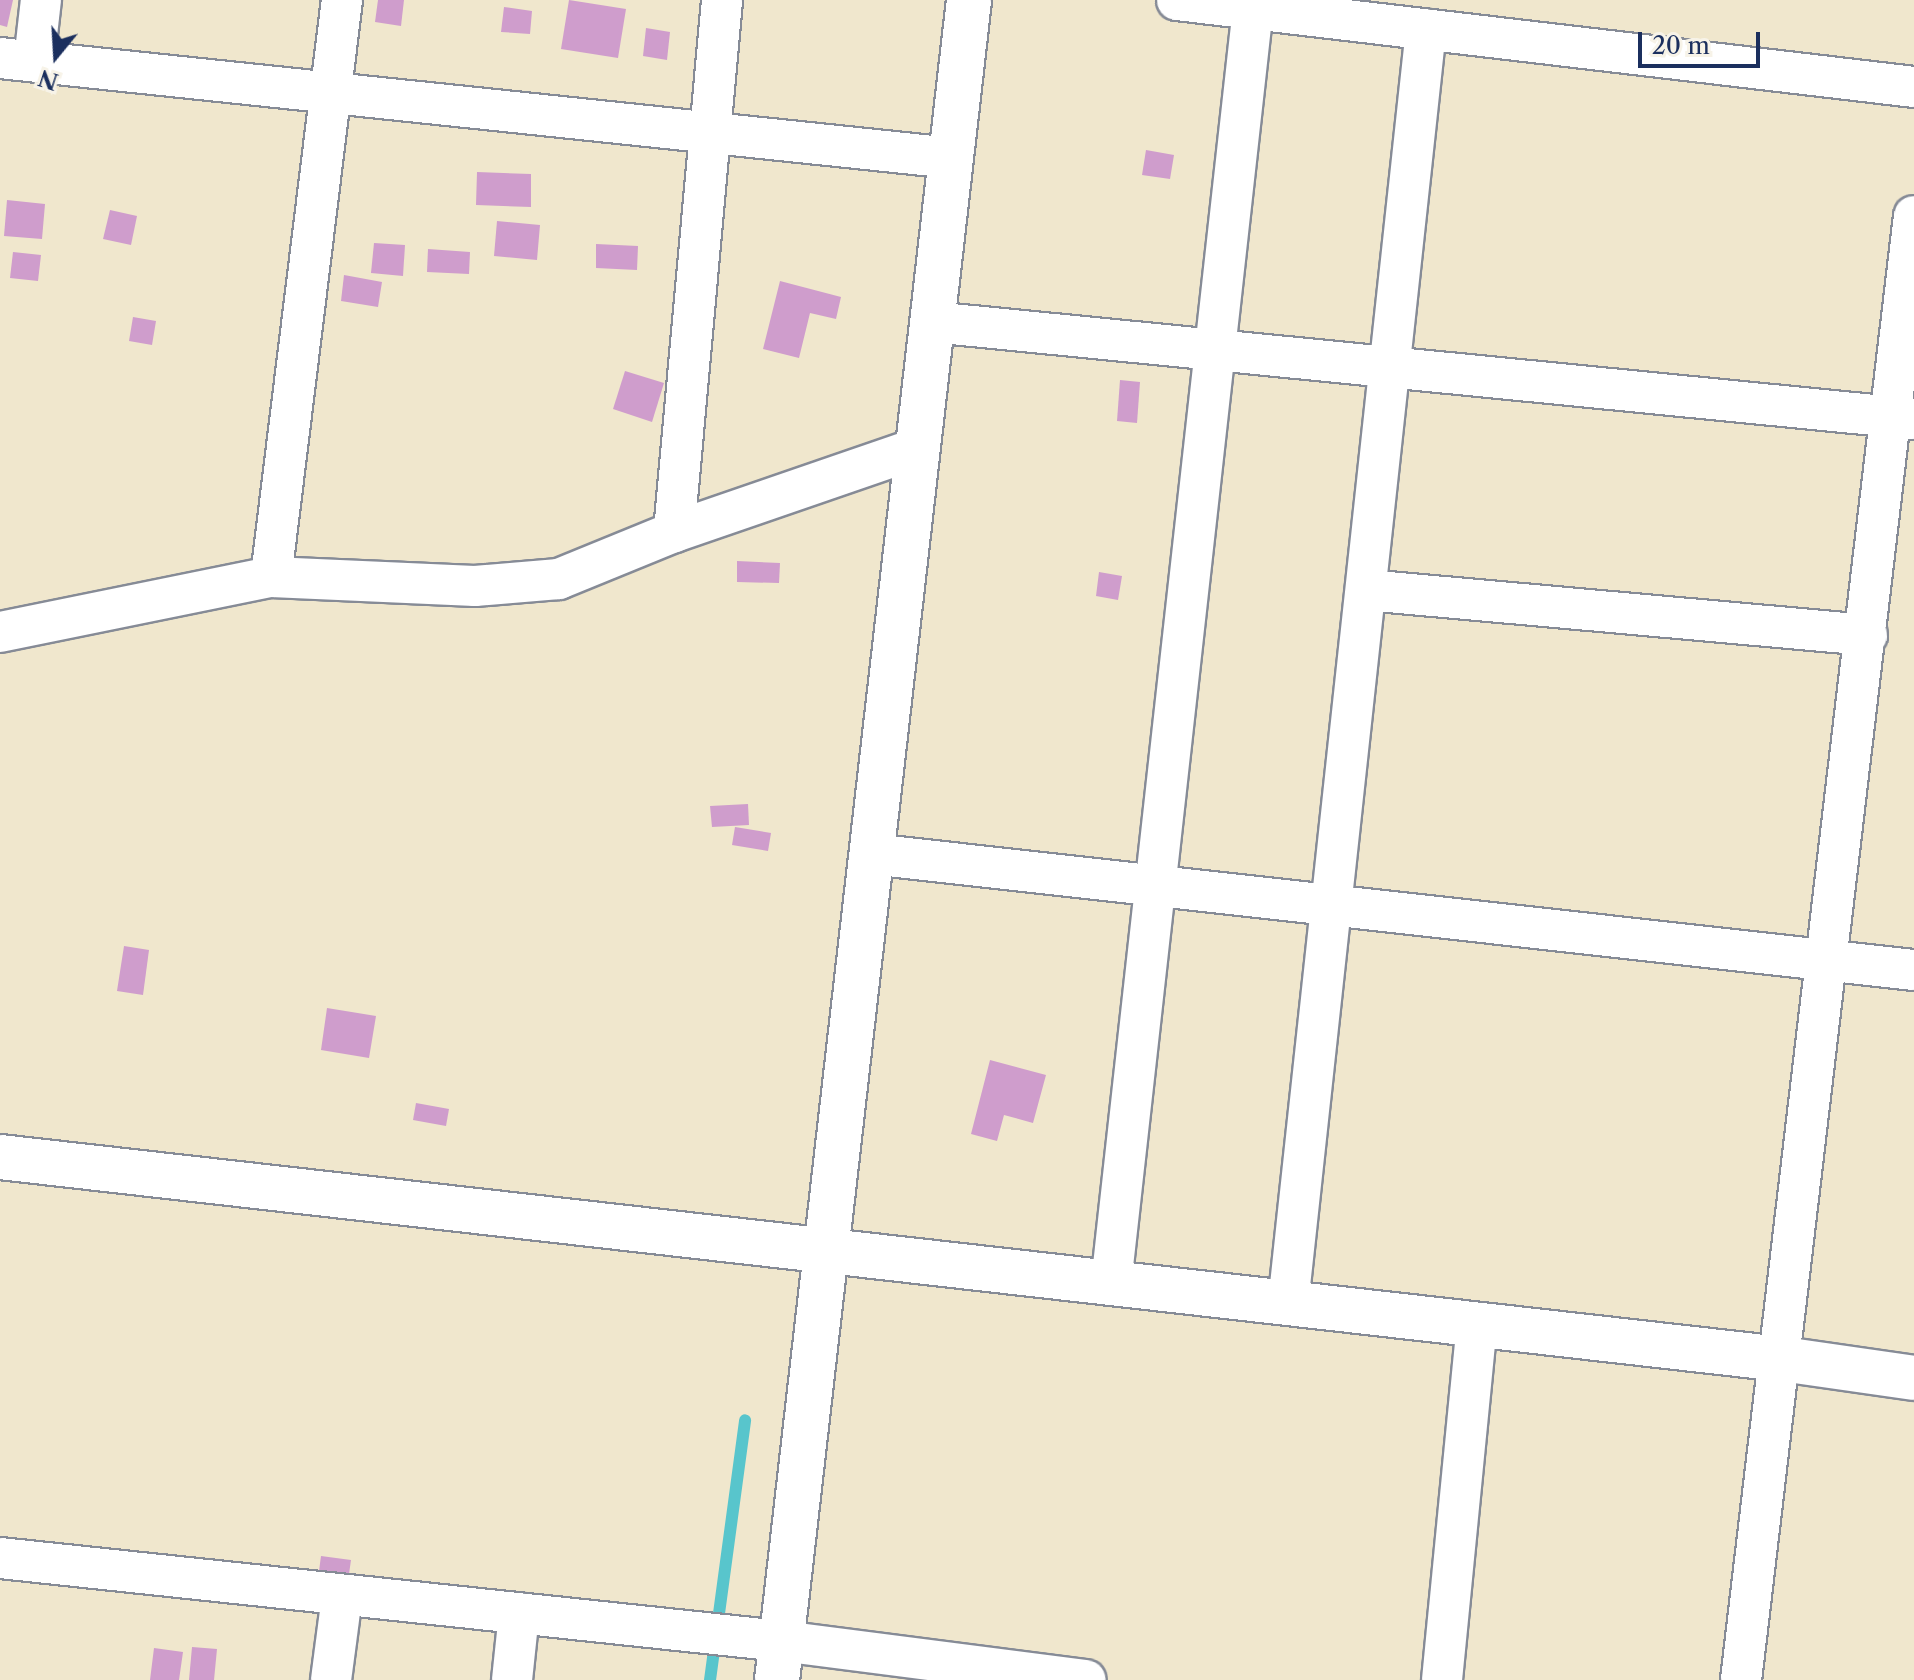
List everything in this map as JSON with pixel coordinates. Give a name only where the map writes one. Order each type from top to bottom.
[{"type":"street","points":[[41,0],[17,59],[951,158]]},
{"type":"street","points":[[271,577],[342,0]]},
{"type":"street","points":[[674,532],[707,132],[722,0]]},
{"type":"street","points":[[779,1661],[969,0]]},
{"type":"street","points":[[1177,0],[1253,4],[1426,29],[1914,87]]},
{"type":"street","points":[[1111,1284],[1253,4]]},
{"type":"street","points":[[1288,1304],[1426,29]]},
{"type":"street","points":[[1741,1680],[1867,635],[1903,418],[1914,216]]},
{"type":"street","points":[[932,322],[1903,418]]},
{"type":"street","points":[[0,632],[271,577],[516,586],[559,579],[674,532],[918,448]]},
{"type":"street","points":[[1366,590],[1867,635]]},
{"type":"street","points":[[871,854],[1914,970]]},
{"type":"street","points":[[0,1157],[1782,1359],[1914,1378]]},
{"type":"street","points":[[1442,1680],[1477,1325]]},
{"type":"street","points":[[0,1558],[342,1597],[519,1613],[779,1661],[1073,1679]]},
{"type":"street","points":[[331,1680],[342,1597]]},
{"type":"street","points":[[512,1680],[519,1613]]},
{"type":"building","points":[[0,0],[13,0],[7,27],[0,25]]},
{"type":"building","points":[[378,0],[404,0],[401,26],[375,22]]},
{"type":"building","points":[[569,0],[626,9],[618,58],[561,49]]},
{"type":"building","points":[[504,7],[532,11],[530,34],[501,32]]},
{"type":"building","points":[[646,28],[670,32],[667,60],[643,56]]},
{"type":"building","points":[[1146,150],[1174,155],[1170,179],[1142,175]]},
{"type":"building","points":[[477,172],[531,174],[531,207],[476,205]]},
{"type":"building","points":[[7,200],[45,204],[42,239],[4,236]]},
{"type":"building","points":[[110,210],[137,216],[131,245],[103,239]]},
{"type":"building","points":[[497,221],[540,225],[537,260],[494,256]]},
{"type":"building","points":[[374,243],[405,245],[403,276],[371,273]]},
{"type":"building","points":[[596,244],[638,246],[637,270],[596,268]]},
{"type":"building","points":[[428,249],[470,252],[469,274],[427,272]]},
{"type":"building","points":[[13,252],[41,255],[38,281],[10,278]]},
{"type":"building","points":[[344,275],[382,282],[378,307],[341,301]]},
{"type":"building","points":[[780,281],[841,297],[836,319],[810,313],[799,358],[763,349]]},
{"type":"building","points":[[133,317],[156,321],[152,345],[129,341]]},
{"type":"building","points":[[625,371],[664,383],[652,422],[613,409]]},
{"type":"building","points":[[1120,380],[1140,382],[1137,423],[1117,421]]},
{"type":"building","points":[[737,561],[780,563],[779,583],[737,582]]},
{"type":"building","points":[[1099,572],[1122,576],[1118,600],[1096,596]]},
{"type":"building","points":[[748,804],[749,825],[712,827],[710,806]]},
{"type":"building","points":[[735,827],[771,833],[768,851],[732,845]]},
{"type":"building","points":[[124,946],[149,950],[143,995],[117,991]]},
{"type":"building","points":[[327,1008],[376,1016],[369,1058],[321,1050]]},
{"type":"building","points":[[990,1060],[1046,1075],[1033,1123],[1004,1115],[997,1141],[971,1134]]},
{"type":"building","points":[[416,1103],[449,1109],[446,1126],[413,1120]]},
{"type":"building","points":[[321,1556],[351,1560],[349,1574],[319,1571]]},
{"type":"building","points":[[192,1647],[217,1649],[214,1680],[189,1680]]},
{"type":"building","points":[[154,1648],[183,1652],[179,1680],[150,1680]]},
{"type":"waterway","points":[[710,1680],[745,1420]]}]
